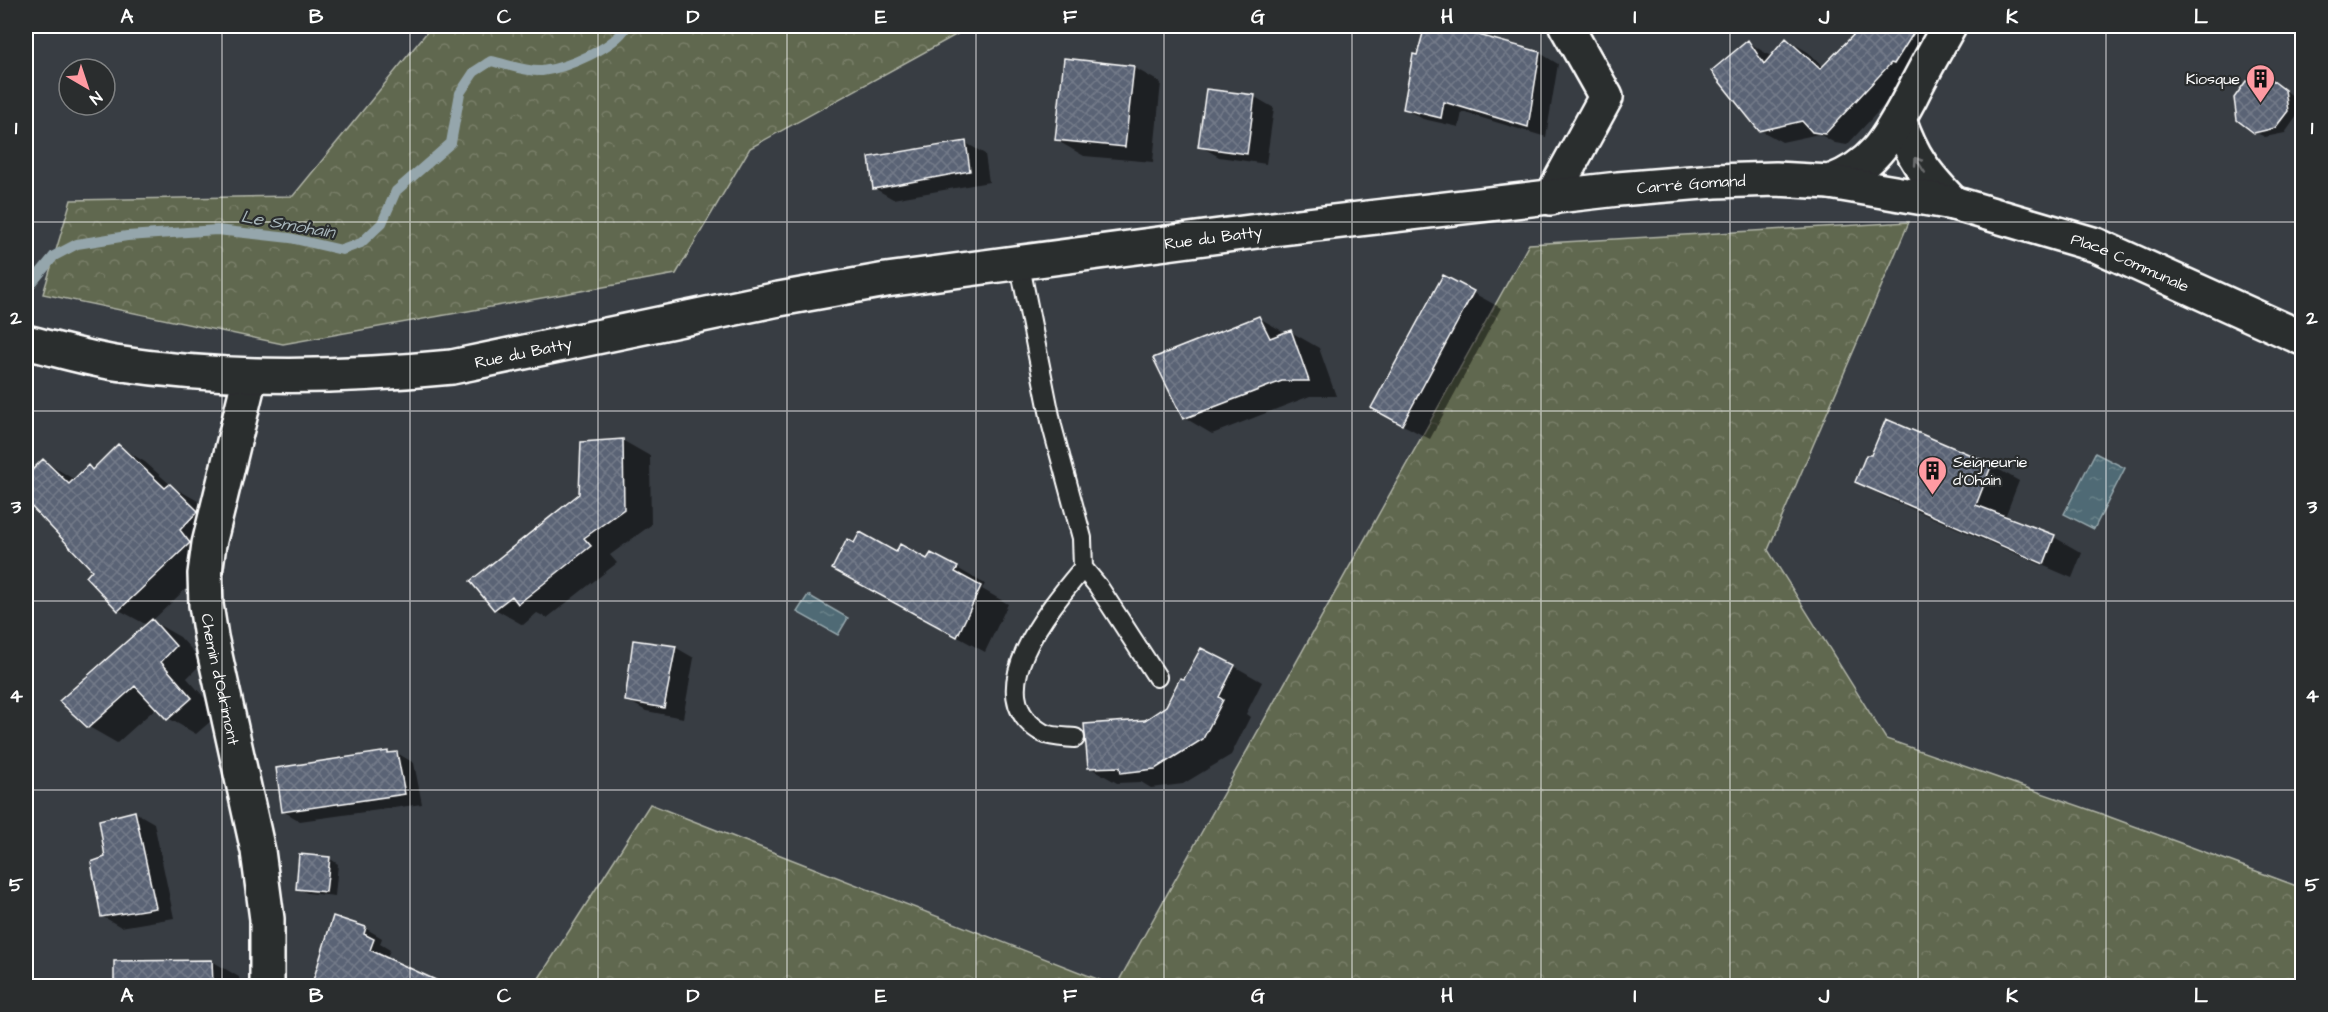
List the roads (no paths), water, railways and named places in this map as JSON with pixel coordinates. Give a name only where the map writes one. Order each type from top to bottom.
[{"type":"main road","points":[[1551,198],[1606,97],[1566,26]]},
{"type":"main road","points":[[1830,182],[1846,176],[1879,151],[1899,119],[1949,26]]},
{"type":"main road","name":"Place Communale","points":[[1899,119],[1918,164],[1953,203]]},
{"type":"main road","name":"Carré Gomand","points":[[1405,214],[1618,189],[1715,181],[1776,179],[1830,182]]},
{"type":"main road","name":"Place Communale","points":[[1830,182],[1953,203],[2096,245],[2302,338]]},
{"type":"main road","name":"Rue du Batty","points":[[26,342],[113,363],[250,376],[363,374],[452,367],[779,299],[886,280],[1019,261],[1405,214]]},
{"type":"main road","name":"Chemin d'Odrimont","points":[[250,376],[208,544],[205,573],[206,605],[211,638],[258,850],[267,919],[267,987]]},
{"type":"lane","points":[[1019,261],[1052,426],[1082,538],[1083,568],[1098,586],[1157,677]]},
{"type":"lane","points":[[1075,738],[1044,734],[1029,722],[1018,707],[1016,681],[1027,647],[1043,618],[1083,568]]},
{"type":"water","points":[[2095,453],[2125,468],[2094,529],[2064,514]]},
{"type":"water","points":[[808,595],[848,618],[838,635],[797,612]]},
{"type":"waterway","name":"Le Smohain","points":[[26,290],[54,256],[77,244],[127,236],[217,230],[290,238],[342,250],[361,243],[382,223],[396,191],[451,143],[460,93],[474,72],[491,61],[536,71],[564,66],[601,49],[612,42],[627,26]]},
{"type":"place","name":"Kiosque","points":[[2261,104]]},
{"type":"place","name":"Seigneurie d’Ohain","points":[[1932,496]]}]
